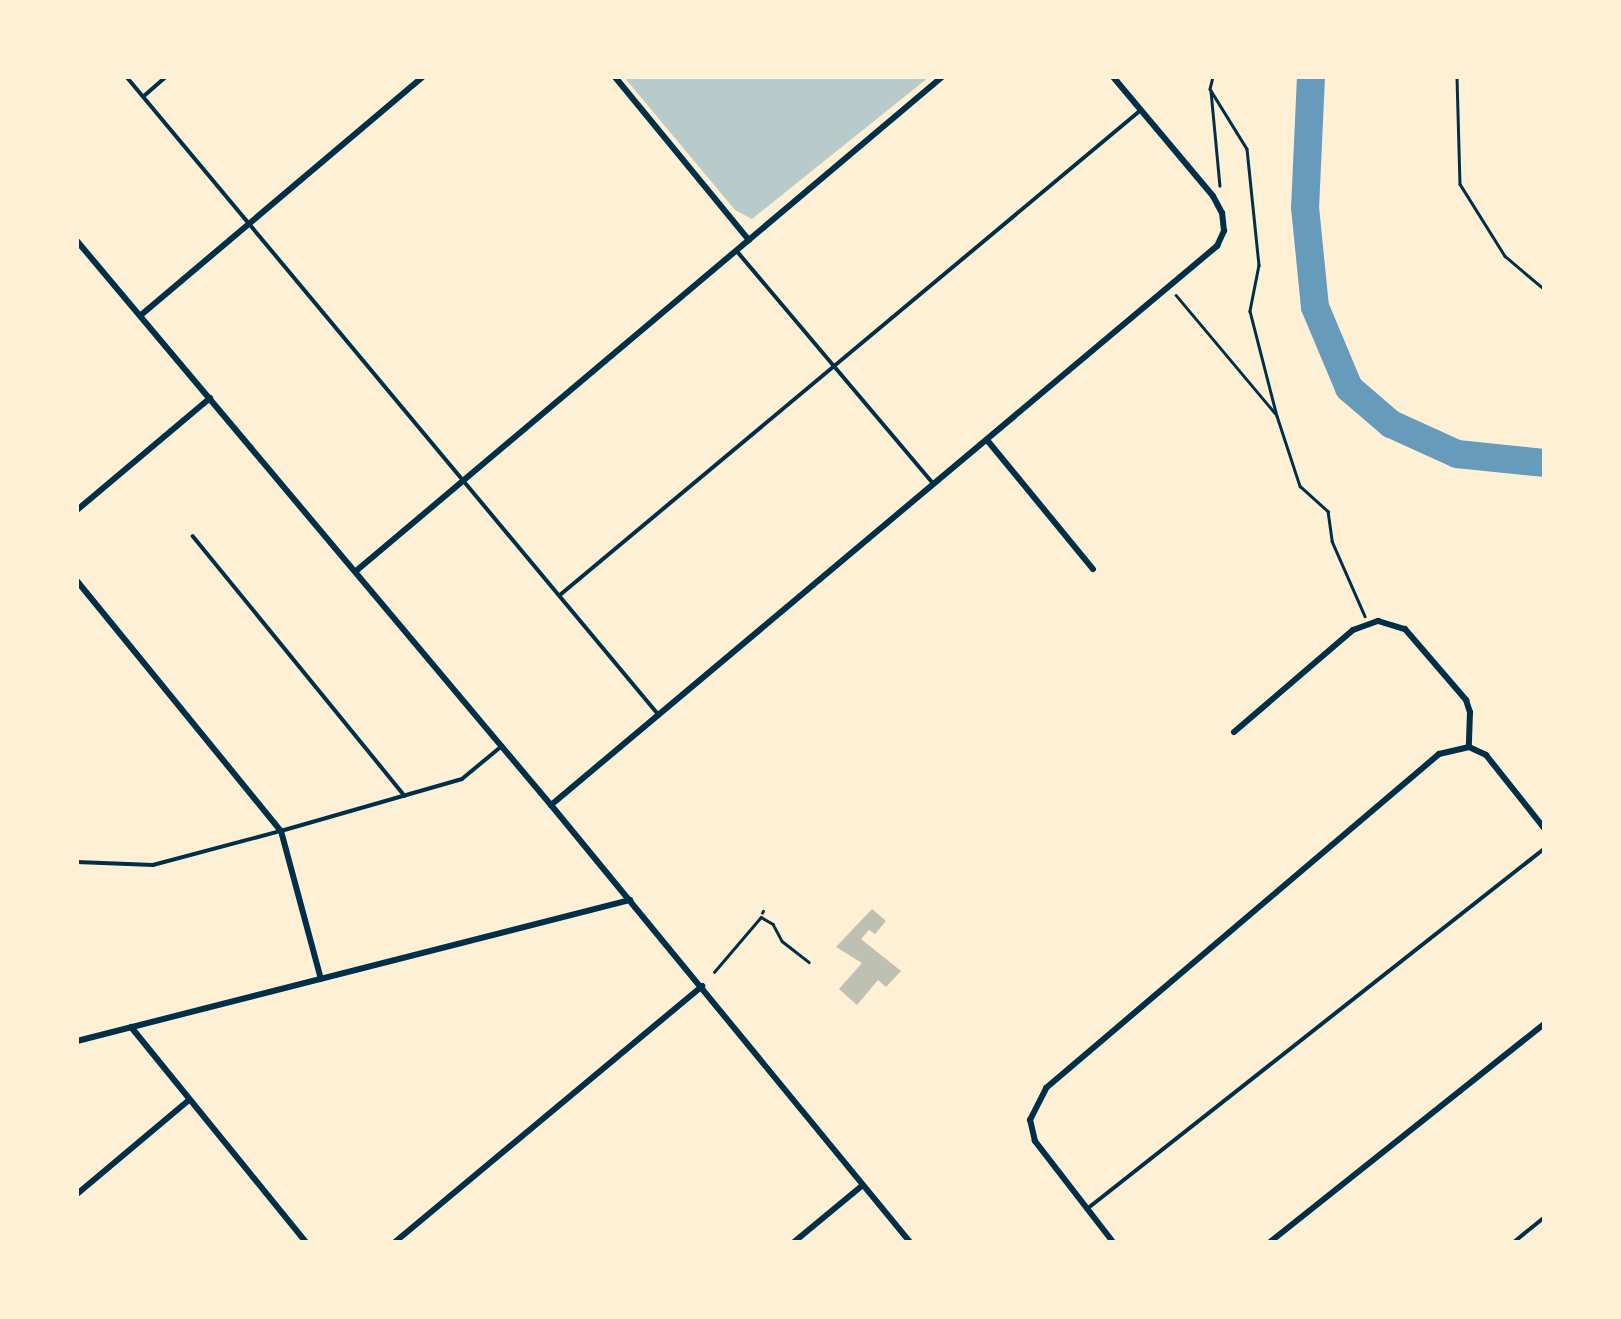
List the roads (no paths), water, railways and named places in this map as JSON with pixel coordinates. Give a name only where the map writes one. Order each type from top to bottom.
[{"type":"street","points":[[141,315],[423,77]]},
{"type":"street","points":[[615,77],[749,240]]},
{"type":"street","points":[[356,571],[942,77]]},
{"type":"street","points":[[551,805],[1217,246],[1224,231],[1222,213],[1113,77]]},
{"type":"street","points":[[77,241],[702,986],[910,1242]]},
{"type":"street","points":[[77,510],[210,398]]},
{"type":"street","points":[[987,440],[1093,569]]},
{"type":"street","points":[[77,581],[281,831],[321,979]]},
{"type":"street","points":[[1234,732],[1368,622],[1387,621],[1405,629],[1460,692],[1470,712],[1469,747]]},
{"type":"street","points":[[1113,1242],[1035,1141],[1032,1112],[1046,1088],[1431,760],[1449,749],[1469,747],[1486,755],[1544,828]]},
{"type":"street","points":[[77,1041],[630,900]]},
{"type":"street","points":[[395,1242],[702,986]]},
{"type":"street","points":[[1270,1242],[1544,1024]]},
{"type":"street","points":[[131,1027],[188,1101],[306,1242]]},
{"type":"street","points":[[77,1194],[188,1101]]},
{"type":"street","points":[[794,1242],[863,1185]]},
{"type":"lane","points":[[127,77],[660,716]]},
{"type":"lane","points":[[144,96],[166,77]]},
{"type":"lane","points":[[559,594],[835,368],[1141,110]]},
{"type":"lane","points":[[737,251],[935,484]]},
{"type":"lane","points":[[193,536],[405,796]]},
{"type":"lane","points":[[77,862],[153,865],[281,831],[462,779],[502,746]]},
{"type":"lane","points":[[1087,1209],[1544,849]]},
{"type":"lane","points":[[1514,1242],[1544,1218]]},
{"type":"waterway","points":[[1311,77],[1305,207],[1315,307],[1349,388],[1391,424],[1457,454],[1544,463]]}]
